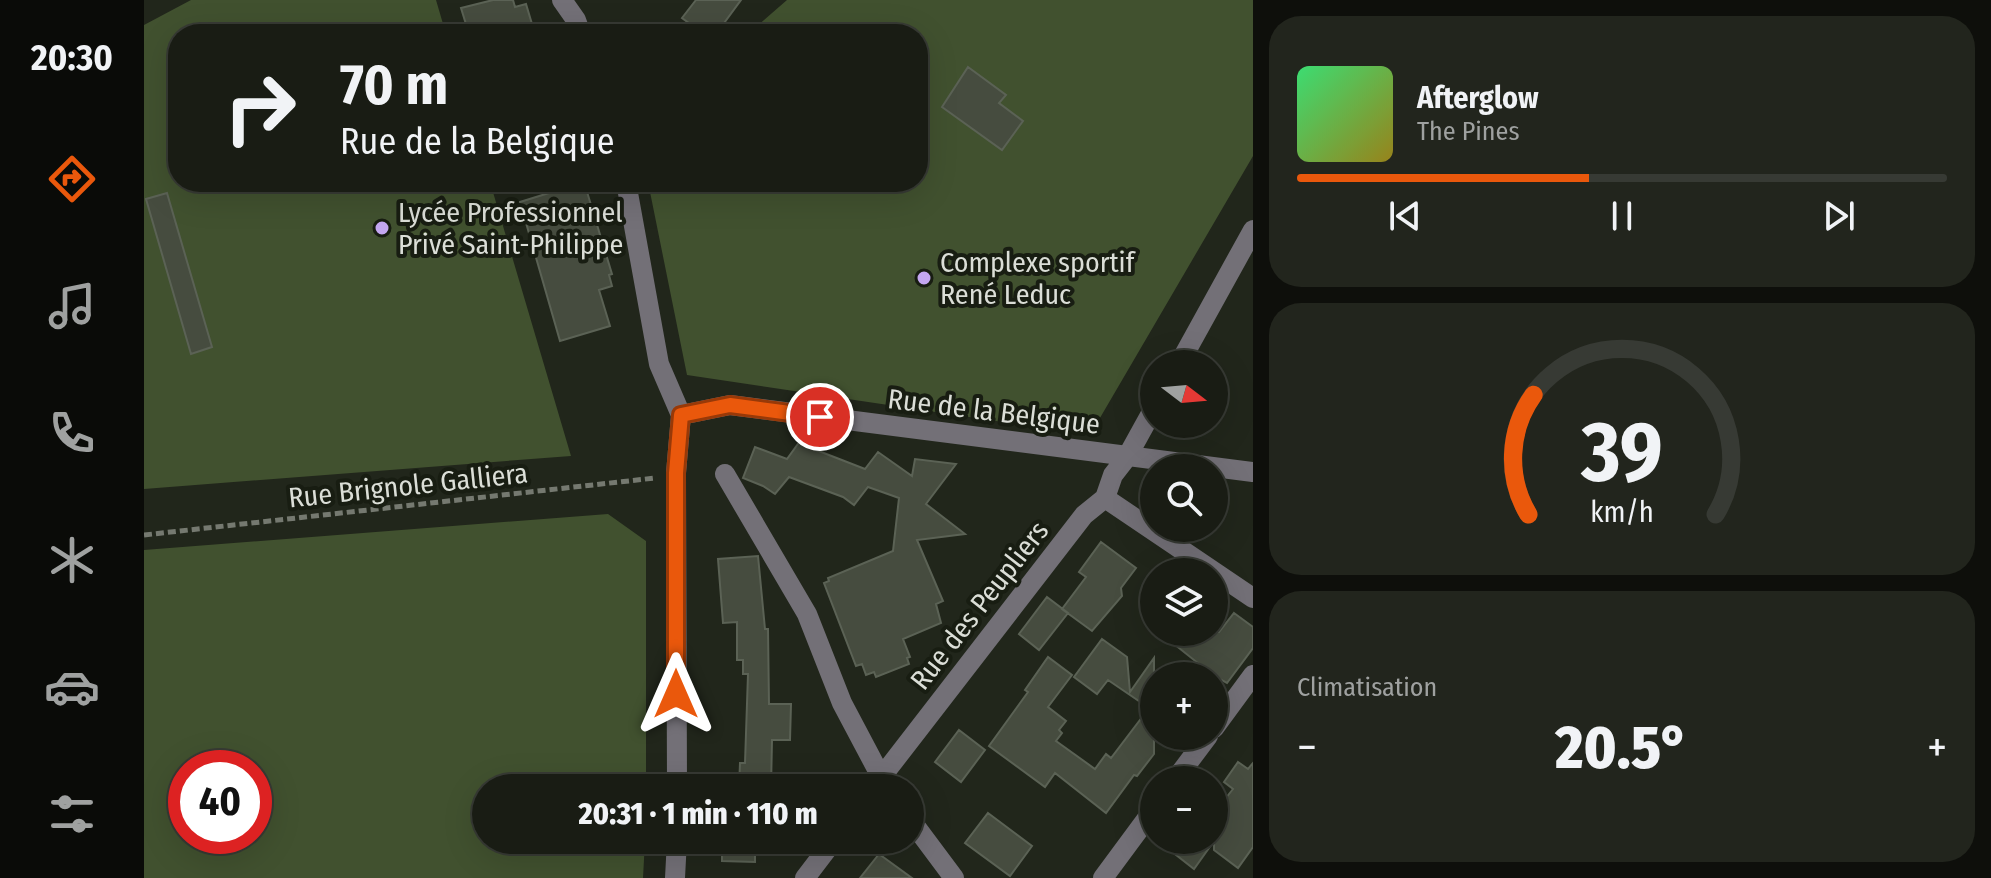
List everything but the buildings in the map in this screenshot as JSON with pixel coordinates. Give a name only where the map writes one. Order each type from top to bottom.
[{"type":"street","points":[[562,0],[577,24]]},
{"type":"street","points":[[628,192],[659,364],[681,415],[676,473],[677,774]]},
{"type":"street","points":[[1187,350],[1253,230]]},
{"type":"street","name":"Rue de la Belgique","points":[[681,415],[730,405],[1253,472]]},
{"type":"street","name":"Rue des Peupliers","points":[[888,774],[1084,515],[1105,498],[1113,475],[1140,433]]},
{"type":"street","points":[[725,474],[807,614],[842,703],[875,774]]},
{"type":"street","points":[[1105,498],[1253,598]]},
{"type":"street","points":[[1228,709],[1253,675]]},
{"type":"street","points":[[1103,878],[1140,828]]},
{"type":"street","points":[[924,838],[954,878]]},
{"type":"street","points":[[675,878],[676,854]]},
{"type":"street","points":[[805,878],[823,854]]},
{"type":"path","name":"Rue Brignole Galliera","points":[[144,535],[643,481],[676,473]]},
{"type":"green space","name":"Lycée Professionnel Privé Saint-Philippe","points":[[191,0],[436,0],[443,24],[168,24],[168,192],[493,192],[571,456],[144,489],[144,25]]},
{"type":"green space","name":"Complexe sportif René Leduc","points":[[787,0],[1253,0],[1253,156],[1090,435],[687,375],[650,192],[928,192],[928,24],[759,24]]},
{"type":"green space","points":[[608,514],[646,541],[646,774],[472,774],[472,854],[644,854],[643,878],[144,878],[144,550]]},
{"type":"place","name":"Lycée Professionnel Privé Saint-Philippe","points":[[382,228]]},
{"type":"place","name":"Complexe sportif René Leduc","points":[[924,278]]},
{"type":"route","points":[[676,694],[676,473],[681,415],[730,405],[820,417]]}]
